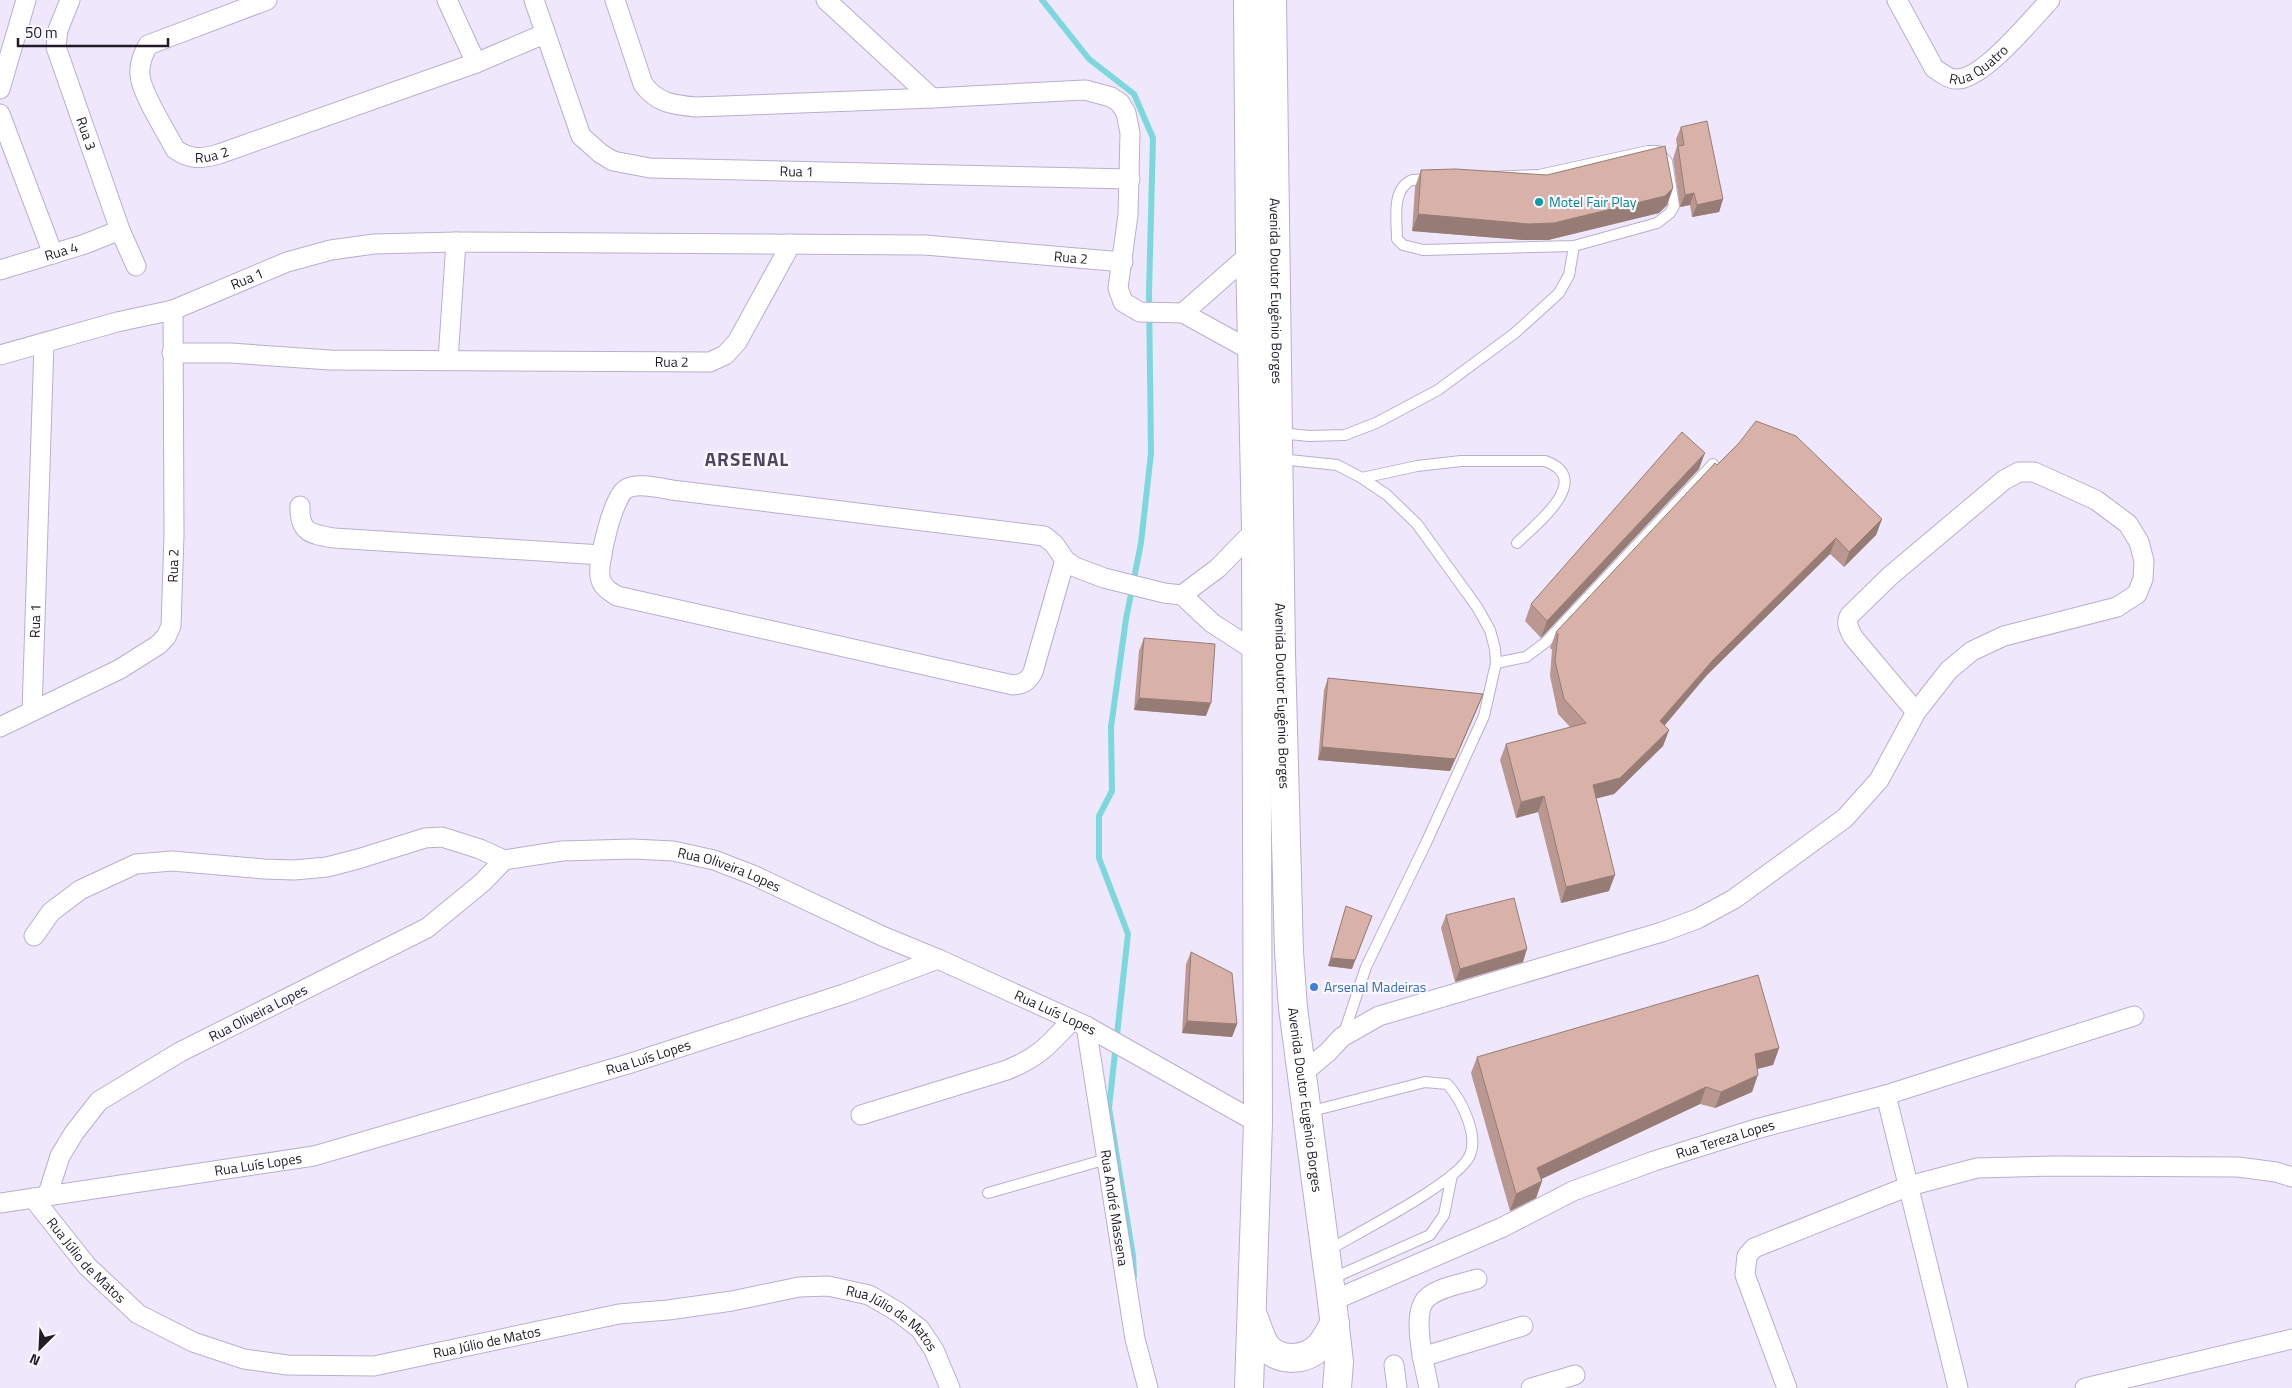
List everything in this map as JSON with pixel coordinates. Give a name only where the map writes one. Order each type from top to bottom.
[{"type":"highway","name":"Avenida Doutor Eugênio Borges","points":[[1248,0],[1250,254],[1256,529],[1258,1123],[1249,1388]]},
{"type":"highway","name":"Avenida Doutor Eugênio Borges","points":[[1272,0],[1280,446],[1281,664],[1289,952],[1293,1008],[1303,1073],[1339,1362],[1337,1388]]},
{"type":"highway","points":[[1251,1310],[1265,1344],[1271,1351],[1281,1357],[1297,1358],[1309,1354],[1321,1346],[1332,1301]]},
{"type":"street","points":[[0,89],[26,0]]},
{"type":"street","name":"Rua 3","points":[[70,0],[58,30],[56,47],[120,230],[136,266]]},
{"type":"street","name":"Rua 2","points":[[267,0],[148,45],[140,68],[142,86],[175,149],[184,156],[200,158],[219,154],[476,63],[544,34]]},
{"type":"street","points":[[447,0],[476,63]]},
{"type":"street","points":[[534,0],[544,34]]},
{"type":"street","points":[[616,0],[642,84],[651,95],[664,101],[696,107],[1085,90],[1111,97],[1120,103],[1126,113],[1130,133],[1130,179],[1123,262],[1118,288],[1119,296],[1123,302],[1140,312],[1183,313],[1252,351]]},
{"type":"street","points":[[826,0],[932,98]]},
{"type":"street","name":"Rua Quatro","points":[[1897,0],[1934,68],[1944,75],[1958,80],[1981,71],[2050,0]]},
{"type":"street","name":"Rua 1","points":[[544,34],[581,136],[612,161],[626,165],[650,168],[1130,179]]},
{"type":"street","points":[[0,114],[53,254]]},
{"type":"street","name":"Rua 4","points":[[0,270],[86,244],[120,230]]},
{"type":"street","points":[[172,353],[230,353],[330,360],[448,360],[456,242]]},
{"type":"street","name":"Rua 1","points":[[0,355],[117,322],[173,310],[287,262],[330,250],[374,244],[456,242],[791,244]]},
{"type":"street","name":"Rua 2","points":[[448,360],[710,362],[725,355],[737,342],[791,244],[925,246],[1123,262]]},
{"type":"street","points":[[1183,313],[1250,254]]},
{"type":"street","name":"Rua 2","points":[[32,711],[120,669],[158,645],[166,637],[171,626],[174,535],[173,310]]},
{"type":"street","name":"Rua 1","points":[[32,711],[44,344]]},
{"type":"street","points":[[1303,1073],[1328,1052],[1342,1037],[1379,1016],[1662,932],[1697,918],[1734,899],[1845,818],[1879,780],[1916,712],[1949,670],[1972,651],[2004,636],[2117,607],[2137,594],[2143,579],[2144,560],[2139,542],[2128,524],[2096,500],[2034,472],[2019,472],[2004,480],[1890,576],[1850,615],[1847,620],[1848,628],[1853,637],[1916,712]]},
{"type":"street","points":[[1065,560],[1033,672],[1030,679],[1023,684],[1013,685],[617,596],[602,583],[600,576],[602,555],[620,494],[632,486],[1044,536],[1054,544],[1065,560],[1104,578],[1182,595],[1212,623],[1257,652]]},
{"type":"street","points":[[300,506],[300,519],[303,526],[309,532],[334,538],[602,555]]},
{"type":"street","points":[[1182,595],[1218,568],[1256,529]]},
{"type":"street","points":[[0,727],[32,711]]},
{"type":"street","points":[[34,936],[51,912],[80,890],[136,864],[172,861],[294,870],[358,860],[425,838],[442,837],[473,846],[504,860]]},
{"type":"street","name":"Rua Oliveira Lopes","points":[[40,1198],[60,1156],[74,1133],[99,1101],[130,1080],[188,1048],[427,928],[482,882],[504,860],[562,852],[633,849],[673,851],[714,860],[753,875],[882,936],[938,959]]},
{"type":"street","name":"Rua Luís Lopes","points":[[0,1203],[314,1156],[628,1064],[844,994],[938,959],[1079,1023],[1258,1123]]},
{"type":"street","name":"Rua Tereza Lopes","points":[[1332,1301],[1503,1227],[1573,1191],[1654,1161],[1756,1129],[1886,1095],[2134,1016]]},
{"type":"street","points":[[861,1115],[1007,1070],[1030,1060],[1079,1023]]},
{"type":"street","name":"Rua André Massena","points":[[1079,1023],[1107,1158],[1135,1339],[1148,1388]]},
{"type":"street","points":[[1886,1095],[1958,1388]]},
{"type":"street","points":[[1787,1388],[1745,1274],[1747,1256],[1754,1248],[1909,1186],[1977,1168],[2056,1166],[2238,1168],[2276,1172],[2292,1177]]},
{"type":"street","name":"Rua Júlio de Matos","points":[[40,1198],[87,1266],[138,1314],[193,1342],[244,1359],[287,1365],[374,1366],[619,1314],[668,1310],[732,1301],[799,1287],[828,1286],[869,1295],[898,1312],[920,1330],[934,1350],[950,1388]]},
{"type":"street","points":[[1429,1388],[1422,1357],[1419,1315],[1426,1298],[1437,1292],[1477,1279]]},
{"type":"street","points":[[1422,1357],[1523,1326]]},
{"type":"street","points":[[2085,1388],[2292,1339]]},
{"type":"street","points":[[1394,1365],[1397,1388]]},
{"type":"street","points":[[1531,1388],[1575,1376]]},
{"type":"lane","points":[[1648,151],[1658,151],[1664,156],[1669,169],[1674,206],[1670,213],[1657,223],[1574,246],[1412,249],[1403,246],[1397,239],[1399,190],[1406,182],[1420,178],[1539,175],[1648,151]]},
{"type":"lane","points":[[1280,446],[1309,436],[1345,435],[1376,423],[1438,390],[1515,333],[1559,293],[1569,275],[1574,246]]},
{"type":"lane","points":[[1280,446],[1337,464],[1388,495],[1417,524],[1477,607],[1490,630],[1495,649],[1496,663],[1484,716],[1426,843],[1366,966],[1342,1037]]},
{"type":"lane","points":[[1362,478],[1417,466],[1461,461],[1545,461],[1554,464],[1562,472],[1565,486],[1559,502],[1517,543]]},
{"type":"lane","points":[[1496,663],[1526,657],[1546,642],[1713,464]]},
{"type":"lane","points":[[1308,1112],[1425,1082],[1447,1084],[1456,1093],[1464,1109],[1472,1143],[1469,1157],[1452,1175],[1431,1190],[1326,1251]]},
{"type":"lane","points":[[988,1193],[1107,1158]]},
{"type":"lane","points":[[1332,1301],[1430,1235],[1444,1215],[1452,1175]]},
{"type":"building","points":[[1707,121],[1723,199],[1697,205],[1694,193],[1685,195],[1678,146],[1684,145],[1681,127]]},
{"type":"building","name":"Motel Fair Play","points":[[1665,146],[1673,188],[1665,196],[1554,223],[1529,224],[1418,214],[1421,170],[1456,169],[1547,175]]},
{"type":"building","points":[[1756,421],[1796,436],[1882,519],[1849,552],[1836,538],[1713,660],[1660,721],[1669,730],[1620,778],[1593,785],[1615,875],[1566,887],[1544,796],[1521,802],[1506,744],[1586,723],[1564,699],[1555,661],[1558,634],[1556,632],[1715,463],[1717,465],[1739,443]]},
{"type":"building","points":[[1682,432],[1705,453],[1547,621],[1531,604]]},
{"type":"building","points":[[1144,638],[1215,644],[1211,703],[1139,698]]},
{"type":"building","points":[[1328,678],[1483,694],[1455,759],[1322,747]]},
{"type":"building","points":[[1514,898],[1527,949],[1460,969],[1446,915]]},
{"type":"building","points":[[1346,906],[1372,916],[1355,960],[1331,958]]},
{"type":"building","points":[[1191,952],[1232,973],[1237,1024],[1187,1021]]},
{"type":"building","points":[[1758,975],[1779,1048],[1755,1054],[1758,1075],[1721,1092],[1706,1087],[1537,1168],[1542,1181],[1516,1194],[1477,1057]]},
{"type":"waterway","points":[[1042,0],[1089,59],[1134,94],[1153,138],[1149,292],[1151,453],[1141,543],[1126,619],[1111,727],[1112,791],[1099,816],[1099,858],[1128,934],[1109,1108],[1133,1256],[1134,1277]]},
{"type":"place","name":"Motel Fair Play","points":[[1539,202]]},
{"type":"place","name":"Arsenal Madeiras","points":[[1314,987]]},
{"type":"district","name":"ARSENAL","points":[[747,459]]}]
